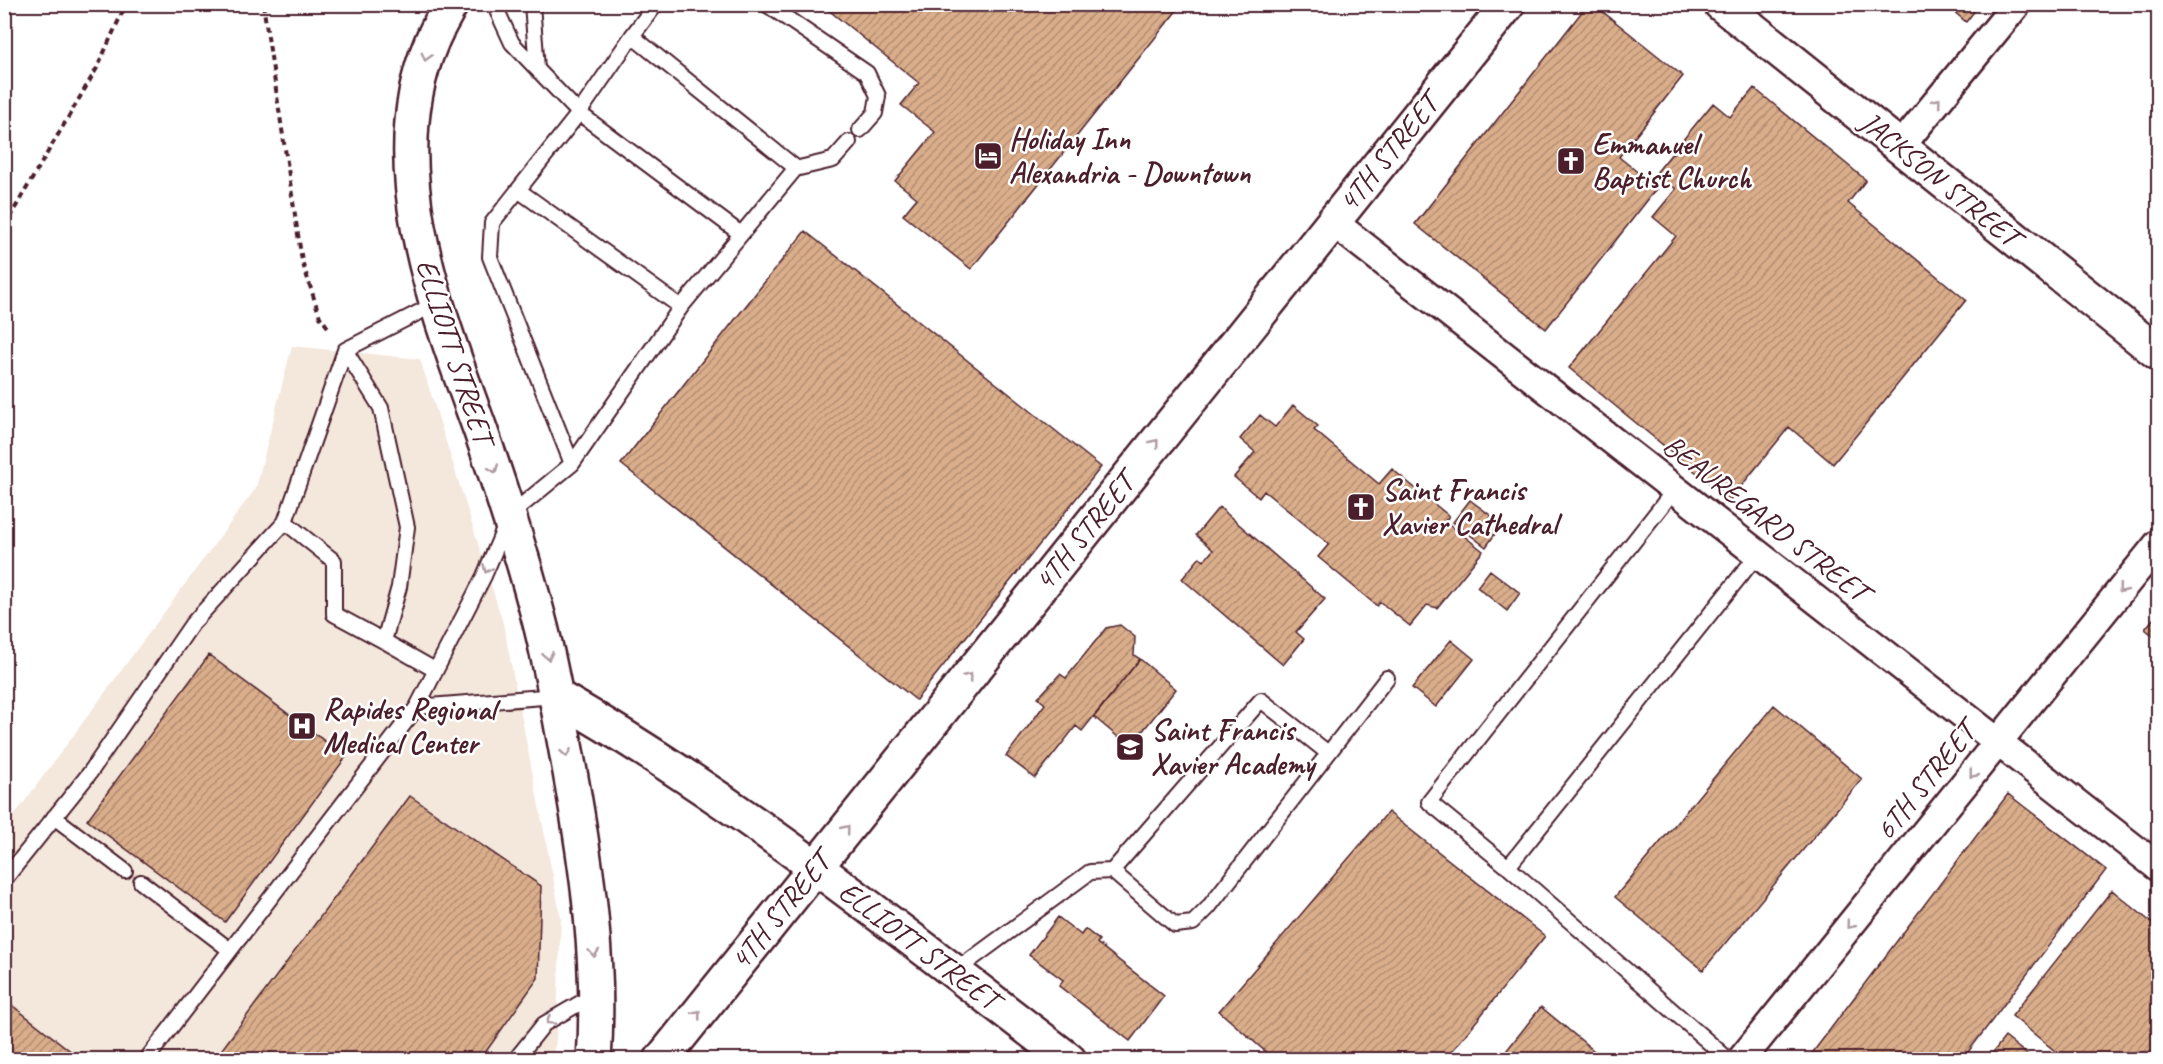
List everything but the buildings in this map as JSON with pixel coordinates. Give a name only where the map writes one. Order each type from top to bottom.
[{"type":"main road","name":"ELLIOTT STREET","points":[[451,4],[427,55],[416,98],[411,153],[422,251],[437,303],[510,515],[541,627],[556,696],[589,894],[595,994],[594,1059]]},
{"type":"main road","name":"4TH STREET","points":[[661,1059],[1508,4]]},
{"type":"main road","name":"JACKSON STREET","points":[[1721,4],[2158,353]]},
{"type":"main road","name":"ELLIOTT STREET","points":[[556,696],[634,740],[815,867],[1069,1059]]},
{"type":"street","points":[[1900,147],[2017,4]]},
{"type":"street","name":"BEAUREGARD STREET","points":[[1333,222],[2158,867]]},
{"type":"street","name":"6TH STREET","points":[[1741,1059],[2158,544]]},
{"type":"lane","points":[[494,4],[512,43],[579,113],[741,234]]},
{"type":"lane","points":[[532,4],[537,69]]},
{"type":"lane","points":[[572,464],[490,257],[492,223],[579,113],[656,4]]},
{"type":"lane","points":[[766,4],[867,73],[878,96],[875,113],[860,129]]},
{"type":"lane","points":[[632,36],[795,169]]},
{"type":"lane","points":[[146,1059],[417,707],[484,576],[510,515],[572,464],[681,307],[795,169],[833,160],[849,142]]},
{"type":"lane","points":[[518,190],[681,307]]},
{"type":"lane","points":[[4,880],[89,774],[192,624],[285,522],[345,350],[437,303]]},
{"type":"lane","points":[[345,350],[381,408],[407,527],[399,587],[384,641]]},
{"type":"lane","points":[[1675,489],[1429,802],[1508,867],[1729,1059]]},
{"type":"lane","points":[[285,522],[334,561],[334,614],[435,670]]},
{"type":"lane","points":[[1508,867],[1758,554]]},
{"type":"lane","points":[[954,972],[1090,872],[1112,871],[1175,925],[1193,923],[1208,908],[1387,678]]},
{"type":"lane","points":[[417,707],[556,696]]},
{"type":"lane","points":[[1112,871],[1261,700],[1328,753]]},
{"type":"lane","points":[[54,817],[125,871]]},
{"type":"lane","points":[[141,882],[230,950]]},
{"type":"lane","points":[[514,1059],[544,1024],[595,994]]},
{"type":"path","points":[[4,227],[97,68],[126,4]]},
{"type":"path","points":[[263,4],[302,261],[320,317],[345,350]]},
{"type":"shaded area","name":"Rapides Regional Medical Center","points":[[292,346],[420,359],[503,623],[561,918],[556,1042],[551,1059],[5,1060],[5,828],[256,488]]},
{"type":"place","name":"Holiday Inn Alexandria - Downtown","points":[[988,156]]},
{"type":"place","name":"Emmanuel Baptist Church","points":[[1571,161]]},
{"type":"place","name":"Saint Francis Xavier Cathedral","points":[[1361,507]]},
{"type":"place","name":"Rapides Regional Medical Center","points":[[302,726]]},
{"type":"place","name":"Saint Francis Xavier Academy","points":[[1130,747]]}]
